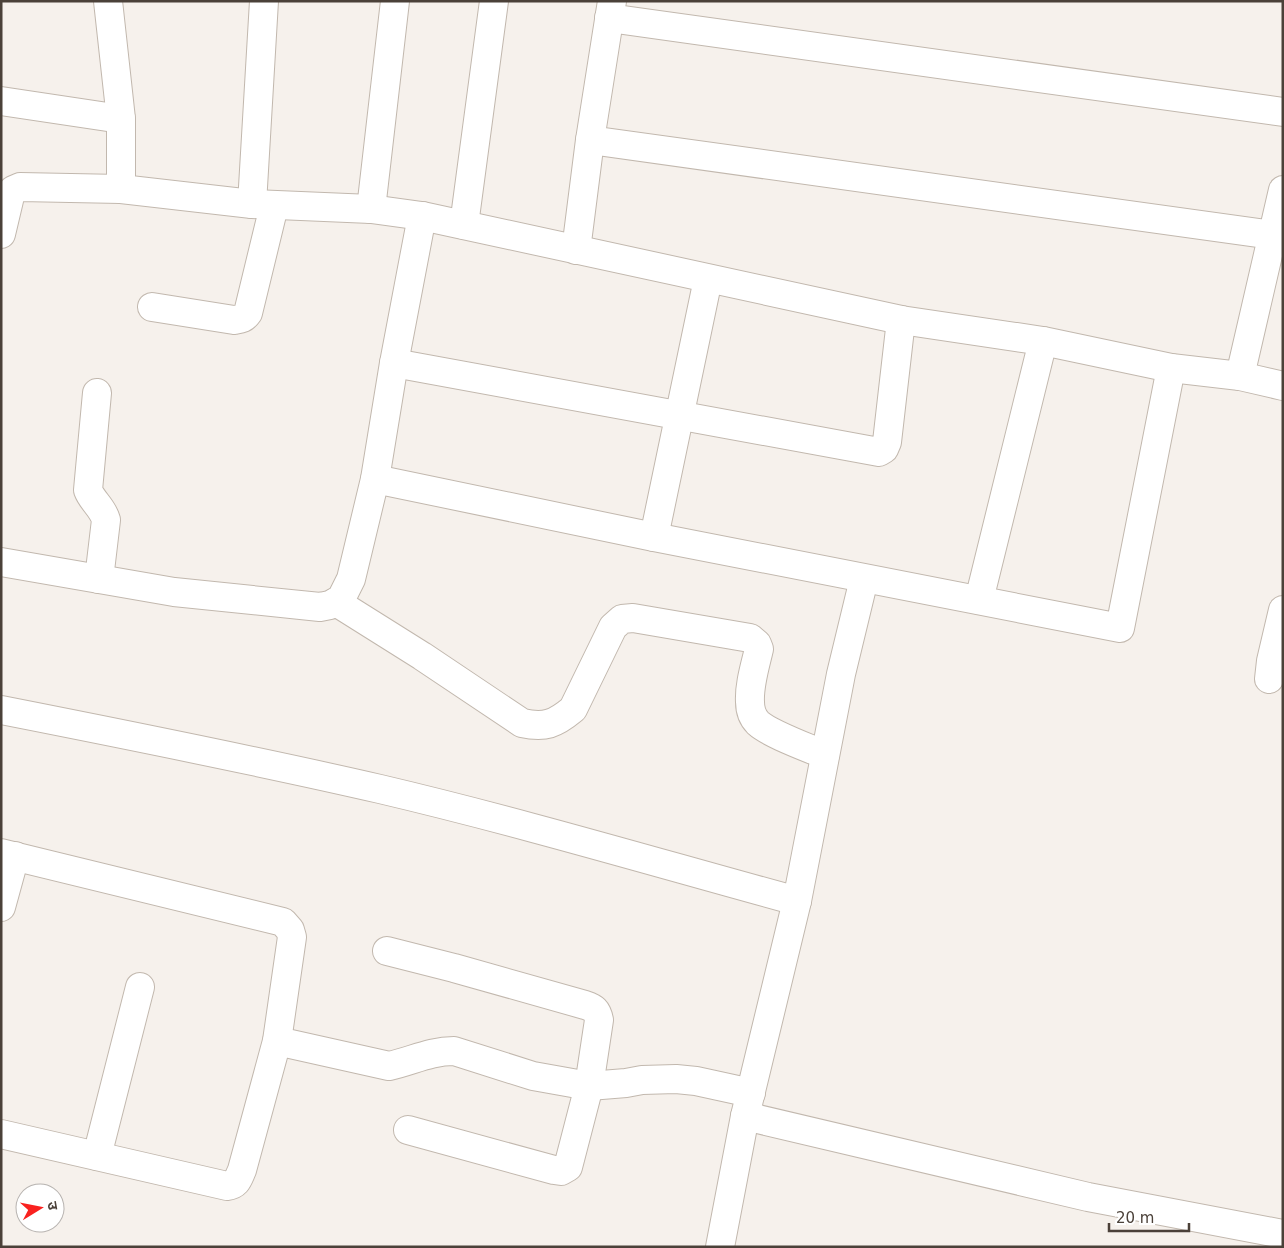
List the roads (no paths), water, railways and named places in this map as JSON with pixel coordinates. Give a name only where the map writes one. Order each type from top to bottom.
[{"type":"street","points":[[108,1],[121,119],[121,189]]},
{"type":"street","points":[[152,307],[234,320],[245,317],[248,313],[263,205],[264,1]]},
{"type":"street","points":[[371,209],[395,1]]},
{"type":"street","points":[[464,225],[494,1]]},
{"type":"street","points":[[576,250],[590,140],[610,10],[1283,112]]},
{"type":"street","points":[[1,101],[121,119]]},
{"type":"street","points":[[590,140],[1272,236]]},
{"type":"street","points":[[1,234],[10,196],[13,190],[20,187],[121,189],[263,205],[371,209],[422,216],[901,320],[1044,341],[1171,368],[1240,376],[1283,386]]},
{"type":"street","points":[[1240,376],[1283,190]]},
{"type":"street","points":[[1,562],[174,592],[320,607],[330,605],[341,599],[351,579],[376,479],[394,363],[422,216]]},
{"type":"street","points":[[654,537],[708,279]]},
{"type":"street","points":[[394,363],[878,452],[884,449],[887,442],[901,320]]},
{"type":"street","points":[[979,600],[1044,341]]},
{"type":"street","points":[[376,479],[654,537],[1120,628],[1171,368]]},
{"type":"street","points":[[97,393],[88,490],[106,520],[99,579]]},
{"type":"street","points":[[720,1247],[748,1104],[797,901],[841,674],[864,579]]},
{"type":"street","points":[[336,602],[422,656],[522,723],[536,726],[549,725],[573,709],[613,627],[622,619],[633,618],[750,638],[759,648],[750,695],[752,715],[766,729],[825,755]]},
{"type":"street","points":[[1269,680],[1270,661],[1283,610]]},
{"type":"street","points":[[1,710],[191,747],[381,789],[488,816],[797,901]]},
{"type":"street","points":[[1,907],[8,855],[283,922],[290,930],[292,936],[277,1041],[242,1170],[237,1182],[233,1185],[227,1186],[1,1134]]},
{"type":"street","points":[[387,951],[594,1008],[598,1012],[599,1020],[589,1086],[568,1167],[561,1171],[408,1130]]},
{"type":"street","points":[[97,1156],[140,987]]},
{"type":"street","points":[[277,1041],[389,1066],[405,1063],[426,1054],[454,1051],[533,1076],[589,1086],[642,1080],[676,1079],[696,1081],[748,1104],[1088,1197],[1283,1234]]}]
